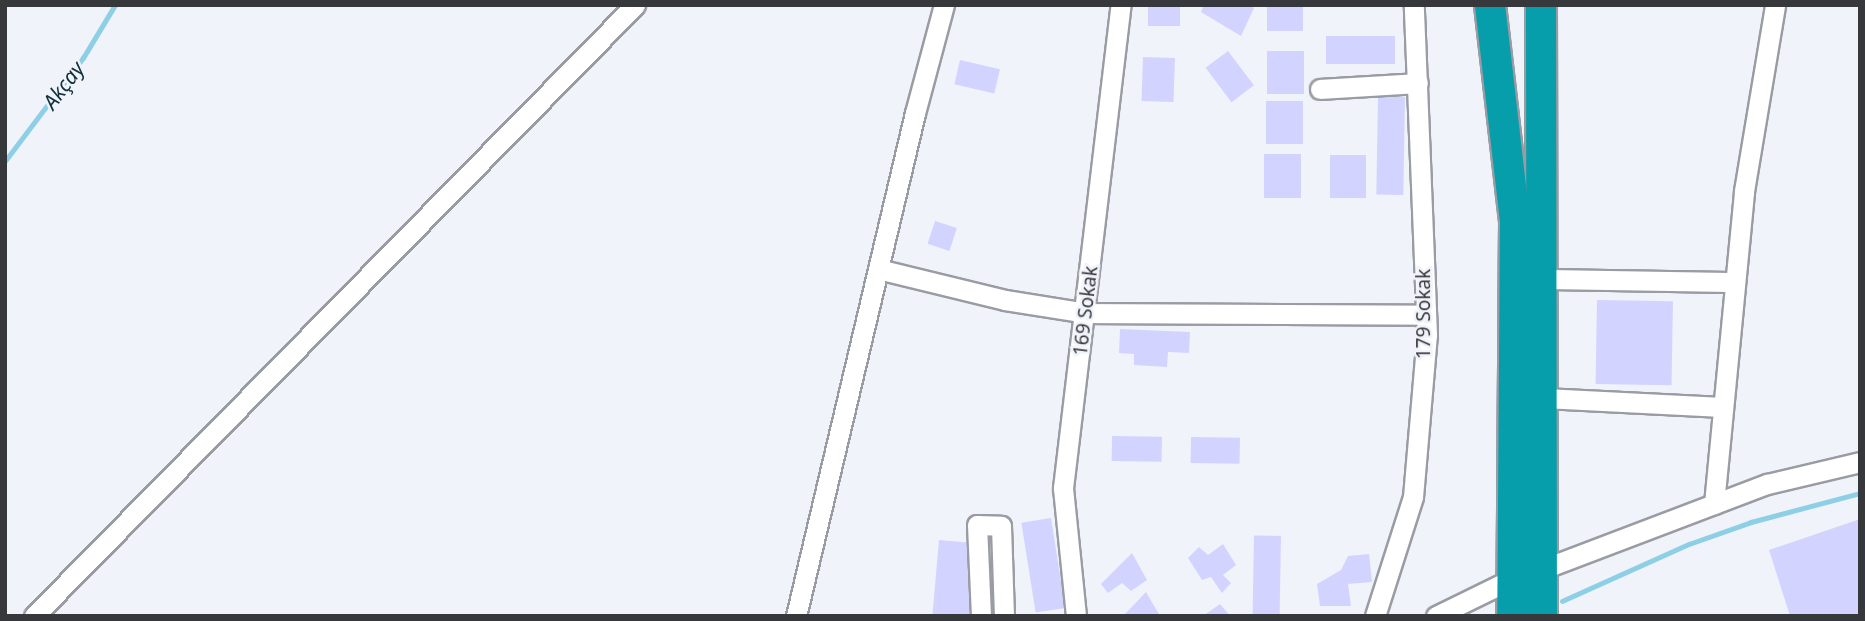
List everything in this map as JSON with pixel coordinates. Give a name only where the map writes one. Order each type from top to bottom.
[{"type":"highway","points":[[1490,5],[1515,222],[1512,616]]},
{"type":"highway","points":[[1541,5],[1542,616]]},
{"type":"street","points":[[34,616],[635,5]]},
{"type":"street","points":[[796,616],[944,5]]},
{"type":"street","name":"169 Sokak","points":[[1076,616],[1063,488],[1121,5]]},
{"type":"street","name":"179 Sokak","points":[[1375,616],[1413,497],[1426,315],[1414,5]]},
{"type":"street","points":[[1714,504],[1744,191],[1776,5]]},
{"type":"street","points":[[1320,89],[1418,83]]},
{"type":"street","points":[[878,269],[1005,300],[1086,313],[1426,315]]},
{"type":"street","points":[[1542,279],[1735,282]]},
{"type":"street","points":[[1543,398],[1723,407]]},
{"type":"street","points":[[1542,569],[1767,484],[1860,462]]},
{"type":"street","points":[[981,616],[977,525],[1001,526],[1004,616]]},
{"type":"street","points":[[1436,616],[1512,579]]},
{"type":"building","points":[[1148,5],[1180,5],[1180,26],[1148,26]]},
{"type":"building","points":[[1204,5],[1249,5],[1254,8],[1241,36],[1201,12]]},
{"type":"building","points":[[1267,5],[1303,5],[1303,31],[1267,31]]},
{"type":"building","points":[[1326,36],[1395,36],[1395,64],[1326,64]]},
{"type":"building","points":[[1228,51],[1254,85],[1232,102],[1206,68]]},
{"type":"building","points":[[1267,51],[1304,51],[1304,94],[1267,94]]},
{"type":"building","points":[[1143,57],[1175,58],[1173,102],[1141,101]]},
{"type":"building","points":[[960,60],[1000,69],[994,94],[954,84]]},
{"type":"building","points":[[1378,97],[1405,97],[1403,195],[1376,195]]},
{"type":"building","points":[[1266,101],[1303,101],[1303,144],[1266,144]]},
{"type":"building","points":[[1264,154],[1301,154],[1301,198],[1264,198]]},
{"type":"building","points":[[1330,155],[1366,155],[1366,198],[1330,198]]},
{"type":"building","points":[[935,221],[957,228],[949,251],[928,244]]},
{"type":"building","points":[[1597,300],[1673,301],[1672,385],[1596,384]]},
{"type":"building","points":[[1120,329],[1190,332],[1189,353],[1168,352],[1167,367],[1134,365],[1134,354],[1119,353]]},
{"type":"building","points":[[1112,436],[1162,437],[1162,462],[1112,461]]},
{"type":"building","points":[[1191,437],[1240,438],[1240,464],[1191,463]]},
{"type":"building","points":[[1051,518],[1065,608],[1036,613],[1021,523]]},
{"type":"building","points":[[1860,519],[1860,616],[1790,616],[1769,550]]},
{"type":"building","points":[[1254,536],[1281,536],[1280,616],[1253,616]]},
{"type":"building","points":[[939,540],[976,543],[969,616],[932,616]]},
{"type":"building","points":[[1223,544],[1236,565],[1223,575],[1231,583],[1222,593],[1211,577],[1202,580],[1188,558],[1199,547],[1208,555]]},
{"type":"building","points":[[1132,553],[1147,580],[1131,591],[1122,583],[1108,593],[1101,584]]},
{"type":"building","points":[[1369,554],[1372,582],[1348,584],[1351,606],[1320,606],[1317,584],[1341,570],[1348,556]]},
{"type":"building","points":[[1146,592],[1160,616],[1123,616]]},
{"type":"building","points":[[1220,604],[1230,616],[1203,616]]},
{"type":"waterway","name":"Akçay","points":[[5,161],[83,58],[115,5]]},
{"type":"waterway","points":[[1562,601],[1689,544],[1751,522],[1860,493]]}]
